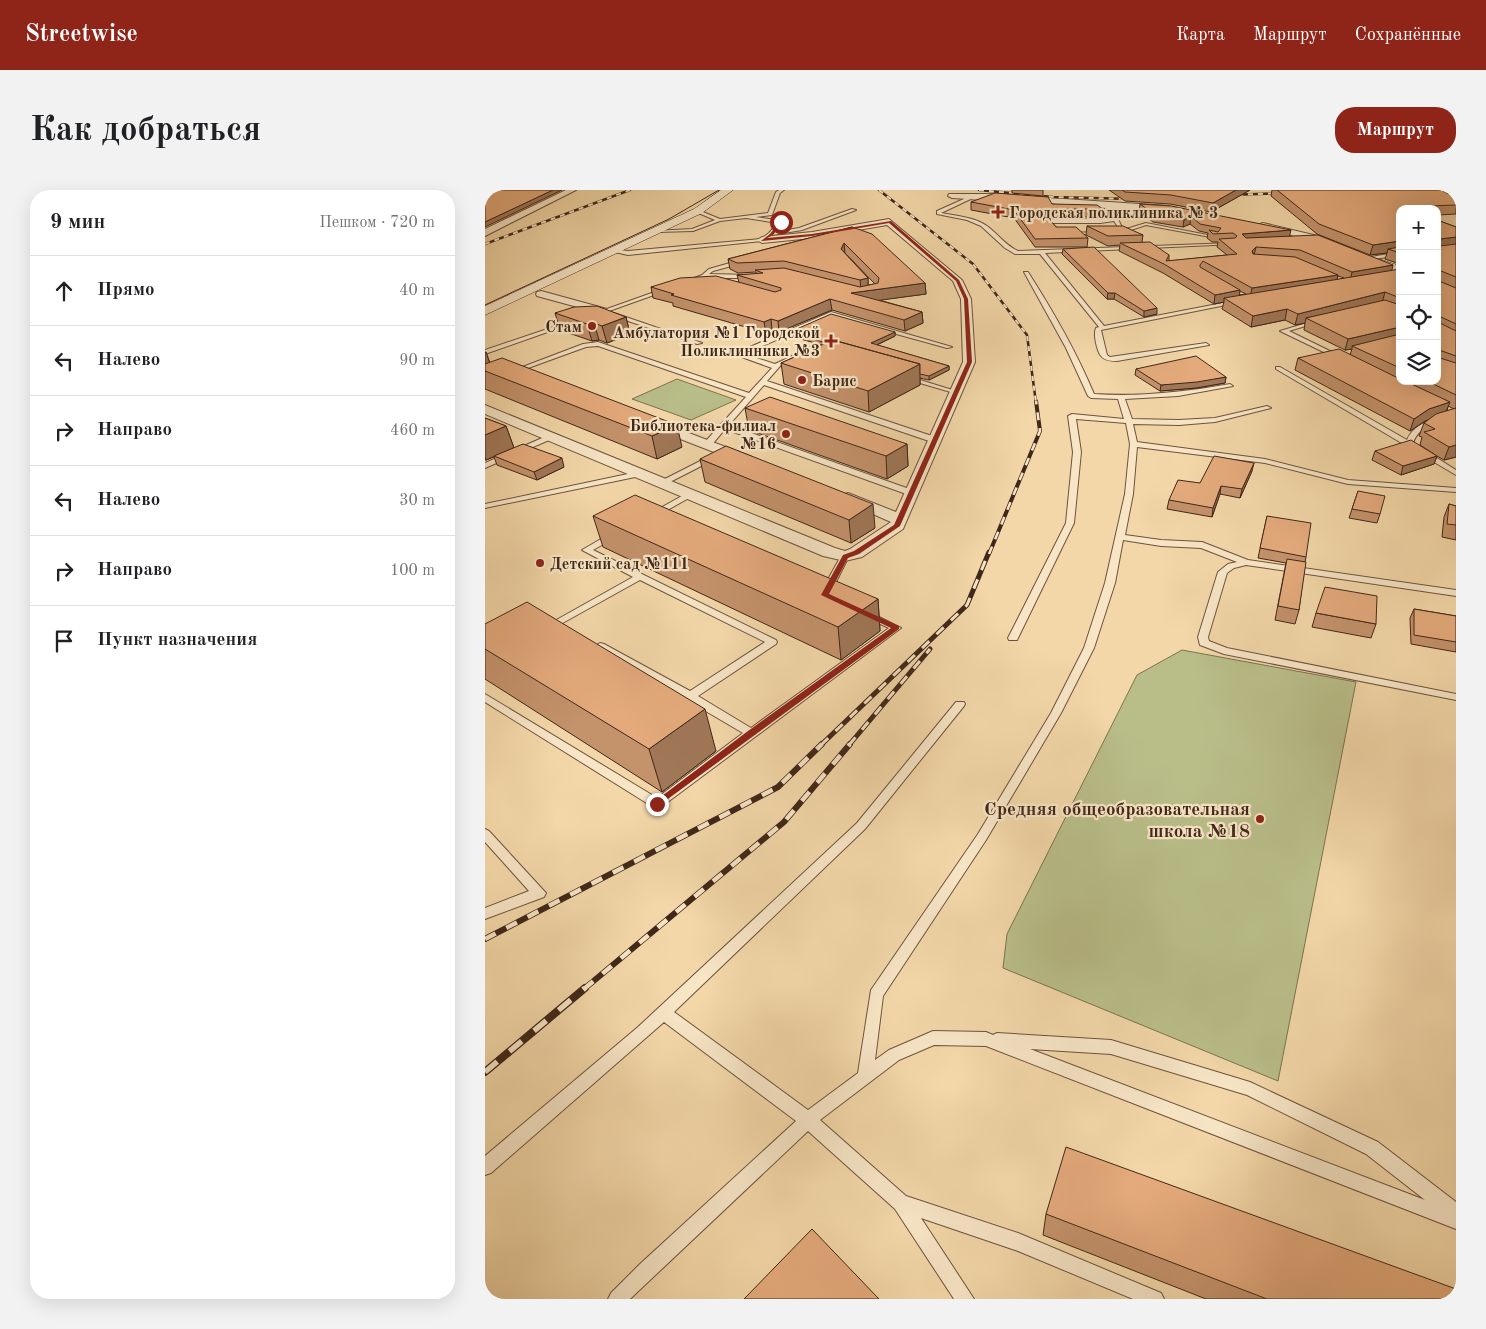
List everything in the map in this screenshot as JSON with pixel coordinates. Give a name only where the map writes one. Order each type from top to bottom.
[{"type":"main road","points":[[655,225],[698,211],[728,190]]},
{"type":"main road","points":[[485,311],[535,292],[613,252],[655,225],[671,210]]},
{"type":"main road","points":[[1369,258],[1396,272]]},
{"type":"street","points":[[486,231],[572,190]]},
{"type":"street","points":[[952,196],[977,195],[1143,206],[1179,211]]},
{"type":"street","points":[[485,409],[829,552],[845,556],[865,547],[897,526],[969,362],[966,299],[957,280],[889,222],[812,235],[767,237]]},
{"type":"street","points":[[1255,224],[1319,239],[1343,248]]},
{"type":"street","points":[[535,292],[603,311]]},
{"type":"street","points":[[500,376],[515,371],[534,378]]},
{"type":"street","points":[[634,416],[763,466]]},
{"type":"street","points":[[837,494],[900,520]]},
{"type":"lane","points":[[655,225],[693,230],[719,220],[770,214],[778,192],[782,190]]},
{"type":"lane","points":[[977,195],[939,212],[939,214],[984,226],[1008,250],[1017,252],[1159,245],[1232,244]]},
{"type":"lane","points":[[1120,205],[1116,219],[1122,232],[1135,237]]},
{"type":"lane","points":[[613,252],[628,253],[767,237],[800,229],[854,210]]},
{"type":"lane","points":[[698,211],[719,220]]},
{"type":"lane","points":[[747,216],[781,222],[767,237]]},
{"type":"lane","points":[[1116,219],[1100,222],[1054,220],[1049,222],[1057,233],[1062,234],[1122,232],[1146,224],[1216,238],[1189,238]]},
{"type":"lane","points":[[823,240],[842,235]]},
{"type":"lane","points":[[1295,240],[1319,239]]},
{"type":"lane","points":[[1151,242],[1159,245]]},
{"type":"lane","points":[[1041,252],[1103,328]]},
{"type":"lane","points":[[1369,258],[1396,254]]},
{"type":"lane","points":[[1369,258],[1396,259]]},
{"type":"lane","points":[[705,276],[711,270],[749,260]]},
{"type":"lane","points":[[1026,274],[1053,317],[1083,374],[1091,396],[1121,398],[1191,394],[1230,386]]},
{"type":"lane","points":[[680,284],[705,276],[759,276]]},
{"type":"lane","points":[[689,281],[707,280],[716,282]]},
{"type":"lane","points":[[587,317],[671,288]]},
{"type":"lane","points":[[1206,345],[1109,359],[1104,356],[1097,332],[1103,328],[1249,300]]},
{"type":"lane","points":[[603,311],[699,343]]},
{"type":"lane","points":[[776,367],[738,354],[831,314],[949,347]]},
{"type":"lane","points":[[485,352],[578,320]]},
{"type":"lane","points":[[1326,320],[1283,331],[1336,356],[1344,357]]},
{"type":"lane","points":[[515,371],[585,345],[598,344],[750,396]]},
{"type":"lane","points":[[707,445],[776,367],[811,349],[829,354]]},
{"type":"lane","points":[[1278,368],[1456,473]]},
{"type":"lane","points":[[901,376],[956,392]]},
{"type":"lane","points":[[763,382],[935,440]]},
{"type":"lane","points":[[865,1077],[876,994],[982,837],[1056,713],[1089,648],[1111,583],[1129,494],[1134,444],[1121,398]]},
{"type":"lane","points":[[1013,638],[1070,523],[1077,452],[1072,416],[1129,422],[1215,420],[1267,408]]},
{"type":"lane","points":[[1447,411],[1456,416]]},
{"type":"lane","points":[[1409,444],[1410,436],[1420,426],[1456,416]]},
{"type":"lane","points":[[724,426],[911,493]]},
{"type":"lane","points":[[485,466],[552,437]]},
{"type":"lane","points":[[1134,444],[1265,461],[1348,482],[1456,490]]},
{"type":"lane","points":[[663,482],[725,452]]},
{"type":"lane","points":[[485,506],[641,473]]},
{"type":"lane","points":[[1439,490],[1456,480]]},
{"type":"lane","points":[[643,520],[692,494]]},
{"type":"lane","points":[[619,533],[586,550],[772,642],[690,696]]},
{"type":"lane","points":[[1119,537],[1161,543],[1201,545],[1246,562],[1456,593]]},
{"type":"lane","points":[[834,599],[825,595],[845,556]]},
{"type":"lane","points":[[1246,562],[1231,566],[1223,572],[1203,637],[1204,643],[1224,651],[1456,697]]},
{"type":"lane","points":[[541,632],[562,625],[639,577]]},
{"type":"lane","points":[[485,697],[657,804],[896,628],[861,611]]},
{"type":"lane","points":[[591,641],[690,696],[751,733]]},
{"type":"lane","points":[[485,1166],[664,1013],[861,826],[960,704]]},
{"type":"lane","points":[[485,834],[539,893],[485,914]]},
{"type":"lane","points":[[664,1013],[808,1120],[901,1203],[965,1299]]},
{"type":"lane","points":[[617,1299],[808,1120],[894,1055],[933,1038],[986,1039],[1111,1047],[1250,1089],[1372,1148],[1456,1213]]},
{"type":"lane","points":[[986,1039],[1456,1220]]},
{"type":"lane","points":[[901,1203],[1018,1242],[1155,1299]]},
{"type":"green space","points":[[677,379],[736,400],[691,420],[632,399]]},
{"type":"green space","name":"Средняя общеобразовательная школа №18","points":[[1182,650],[1356,682],[1278,1081],[1003,968],[1007,934],[1137,675]]},
{"type":"building","points":[[485,190],[553,190],[485,222]]},
{"type":"building","points":[[1122,190],[1236,190],[1213,203],[1171,195],[1125,192]]},
{"type":"building","points":[[1277,190],[1441,190],[1456,198],[1456,205],[1396,205],[1396,242],[1373,245],[1319,224]]},
{"type":"building","points":[[995,193],[1048,197],[1052,204],[1097,205],[1103,209],[1059,209],[1045,214],[1056,227],[1076,227],[1088,238],[1035,239],[1014,210],[971,202]]},
{"type":"building","points":[[1140,204],[1171,206],[1291,230],[1242,234],[1246,238],[1318,235],[1393,265],[1352,272],[1300,250],[1256,247],[1252,251],[1253,254],[1295,257],[1338,275],[1252,288],[1203,261],[1200,267],[1240,290],[1215,295],[1164,264],[1120,243],[1150,242],[1169,255],[1166,261],[1237,254],[1219,239],[1235,238],[1237,236],[1233,233],[1213,234],[1209,230],[1218,232],[1221,228],[1200,224],[1191,216],[1184,220],[1154,214]]},
{"type":"building","points":[[1441,221],[1456,227],[1456,237],[1441,239]]},
{"type":"building","points":[[1087,226],[1123,226],[1143,235],[1108,236]]},
{"type":"building","points":[[852,227],[872,234],[925,283],[851,293],[922,312],[904,320],[830,299],[778,321],[771,319],[764,322],[671,295],[674,294],[651,287],[680,278],[716,276],[775,292],[781,290],[781,288],[737,275],[763,273],[755,270],[784,268],[860,287],[878,283],[879,278],[844,243],[841,249],[868,278],[860,280],[784,261],[737,263],[728,259]]},
{"type":"building","points":[[1456,244],[1456,277],[1441,271],[1441,246]]},
{"type":"building","points":[[1094,247],[1157,308],[1144,311],[1115,293],[1108,293],[1063,249]]},
{"type":"building","points":[[1396,248],[1396,252],[1388,249]]},
{"type":"building","points":[[1396,270],[1396,296],[1385,292],[1298,314],[1287,309],[1253,316],[1224,298]]},
{"type":"building","points":[[1441,282],[1456,288],[1456,324],[1441,317]]},
{"type":"building","points":[[1385,300],[1396,304],[1396,328],[1348,339],[1306,318]]},
{"type":"building","points":[[597,306],[626,317],[602,326],[594,323],[587,324],[555,313],[574,307]]},
{"type":"building","points":[[831,314],[895,332],[871,343],[949,366],[929,376],[920,374],[920,364],[833,340],[826,343],[790,332]]},
{"type":"building","points":[[1441,324],[1456,331],[1456,356],[1441,351]]},
{"type":"building","points":[[1396,335],[1396,366],[1352,346]]},
{"type":"building","points":[[833,340],[920,364],[868,391],[781,363]]},
{"type":"building","points":[[1339,349],[1396,377],[1396,385],[1414,385],[1450,402],[1429,409],[1414,419],[1298,358]]},
{"type":"building","points":[[1196,356],[1226,377],[1161,385],[1136,369]]},
{"type":"building","points":[[502,358],[677,425],[652,436],[485,371],[485,364]]},
{"type":"building","points":[[1441,358],[1456,363],[1456,395],[1435,385],[1441,385]]},
{"type":"building","points":[[770,397],[907,444],[886,456],[745,408]]},
{"type":"building","points":[[1456,408],[1456,445],[1449,447],[1424,432],[1435,429],[1424,423],[1436,414]]},
{"type":"building","points":[[485,418],[506,426],[485,435]]},
{"type":"building","points":[[1411,440],[1437,456],[1403,466],[1375,451]]},
{"type":"building","points":[[523,444],[562,458],[534,472],[494,456]]},
{"type":"building","points":[[726,446],[873,504],[849,520],[700,459]]},
{"type":"building","points":[[1214,456],[1254,463],[1242,489],[1221,486],[1213,508],[1169,500],[1178,480],[1200,483]]},
{"type":"building","points":[[1358,491],[1385,496],[1380,514],[1352,509]]},
{"type":"building","points":[[635,495],[878,599],[838,627],[593,516]]},
{"type":"building","points":[[1449,504],[1456,506],[1456,525],[1447,524]]},
{"type":"building","points":[[1267,516],[1311,523],[1306,557],[1260,548]]},
{"type":"building","points":[[1287,559],[1306,562],[1299,610],[1278,606]]},
{"type":"building","points":[[1325,587],[1377,596],[1376,624],[1316,613]]},
{"type":"building","points":[[527,602],[705,709],[649,749],[485,649],[485,624]]},
{"type":"building","points":[[1414,609],[1456,616],[1456,642],[1414,635]]},
{"type":"building","points":[[1066,1147],[1456,1289],[1456,1299],[1267,1299],[1046,1214]]},
{"type":"building","points":[[812,1229],[879,1299],[744,1299]]},
{"type":"tram line","points":[[485,305],[669,219],[719,190]]},
{"type":"railway","points":[[485,244],[630,190]]},
{"type":"railway","points":[[879,190],[973,264],[1027,335],[1036,403]]},
{"type":"railway","points":[[979,190],[1053,197],[1133,199]]},
{"type":"railway","points":[[1228,195],[1286,193]]},
{"type":"railway","points":[[989,554],[1040,431],[1036,401]]},
{"type":"railway","points":[[821,745],[967,605],[989,552]]},
{"type":"railway","points":[[849,745],[930,649]]},
{"type":"railway","points":[[485,939],[778,787],[822,744]]},
{"type":"railway","points":[[584,989],[784,822],[850,744]]},
{"type":"railway","points":[[485,1072],[585,988]]},
{"type":"place","name":"Городская поликлиника № 3","points":[[998,212]]},
{"type":"place","name":"Стам","points":[[592,326]]},
{"type":"place","name":"Амбулатория №1 Городской Поликлинники №3","points":[[831,341]]},
{"type":"place","name":"Барис","points":[[802,380]]},
{"type":"place","name":"Библиотека-филиал №16","points":[[786,434]]},
{"type":"place","name":"Детский сад №111","points":[[540,563]]},
{"type":"place","name":"Средняя общеобразовательная школа №18","points":[[1260,819]]},
{"type":"route","points":[[657,804],[896,628],[825,595],[845,556],[857,553],[897,526],[969,362],[966,299],[957,280],[889,222],[812,235],[762,240],[771,234],[781,222]]}]
